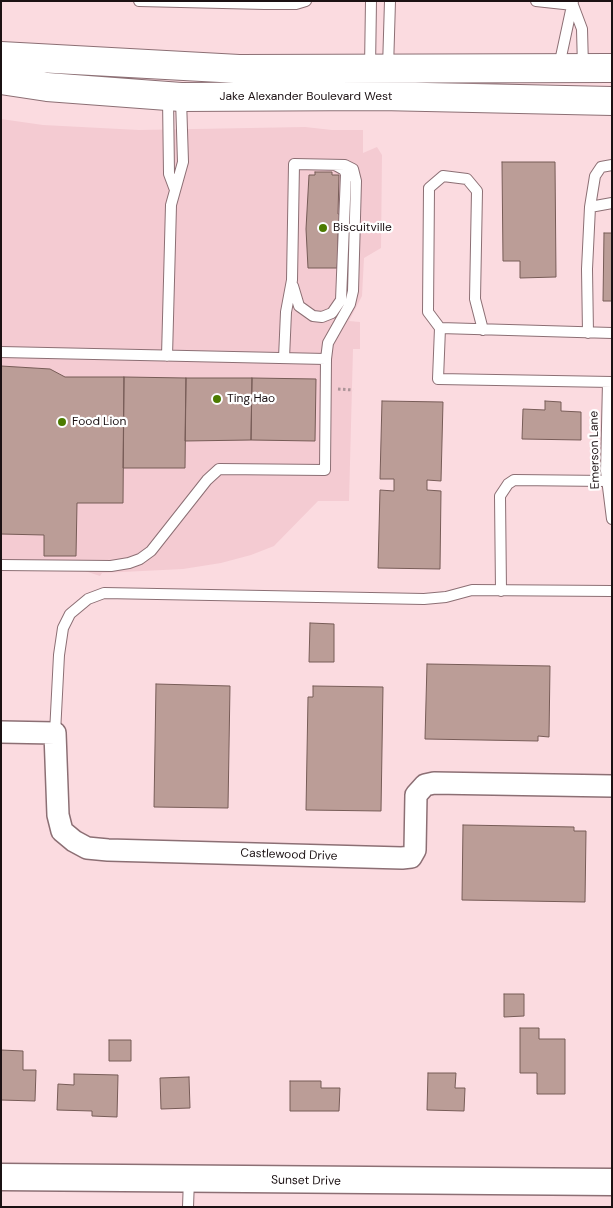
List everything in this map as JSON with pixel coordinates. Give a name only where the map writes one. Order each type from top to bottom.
[{"type":"highway","points":[[1,56],[239,69],[612,68]]},
{"type":"highway","name":"Jake Alexander Boulevard West","points":[[1,80],[47,88],[174,96],[380,96],[612,101]]},
{"type":"street","points":[[1,732],[55,733]]},
{"type":"street","name":"Castlewood Drive","points":[[55,733],[58,815],[62,831],[74,841],[88,848],[108,850],[411,857],[415,850],[416,796],[425,785],[434,783],[612,786]]},
{"type":"street","name":"Sunset Drive","points":[[1,1178],[612,1182]]},
{"type":"lane","points":[[139,1],[296,4],[306,1]]},
{"type":"lane","points":[[371,1],[379,69]]},
{"type":"lane","points":[[379,69],[390,1]]},
{"type":"lane","points":[[536,1],[573,3]]},
{"type":"lane","points":[[571,68],[582,29],[573,3]]},
{"type":"lane","points":[[571,68],[573,3]]},
{"type":"lane","points":[[174,96],[168,174],[175,190]]},
{"type":"lane","points":[[167,356],[171,205],[183,162],[174,96]]},
{"type":"lane","points":[[1,565],[111,566],[133,562],[151,551],[207,480],[219,469],[324,470],[326,359],[328,344],[350,304],[353,291],[355,174],[350,167],[294,164],[292,280],[286,312],[284,358]]},
{"type":"lane","points":[[292,280],[298,303],[308,314],[325,316],[339,306],[342,290],[346,179],[344,170],[335,165]]},
{"type":"lane","points":[[588,333],[587,269],[590,207],[595,176],[600,167],[612,165]]},
{"type":"lane","points":[[483,330],[475,299],[478,191],[467,179],[443,176],[430,188],[428,312],[440,328],[438,379],[610,382]]},
{"type":"lane","points":[[590,207],[612,203]]},
{"type":"lane","points":[[440,328],[612,334]]},
{"type":"lane","points":[[1,352],[326,359]]},
{"type":"lane","name":"Emerson Lane","points":[[610,382],[607,481],[612,518]]},
{"type":"lane","points":[[501,591],[500,496],[508,484],[514,480],[607,481]]},
{"type":"lane","points":[[55,733],[59,655],[63,628],[70,614],[88,600],[104,593],[424,599],[446,597],[472,590],[612,591]]},
{"type":"lane","points":[[188,1207],[189,1179]]},
{"type":"shaded area","points":[[1,119],[43,125],[139,130],[305,127],[332,130],[363,130],[363,153],[377,147],[382,155],[381,248],[364,258],[362,296],[349,321],[360,322],[360,349],[353,349],[349,501],[318,501],[274,546],[251,555],[221,563],[183,569],[102,573],[100,576],[85,571],[1,570]]},
{"type":"building","points":[[502,162],[555,162],[556,277],[520,278],[520,261],[503,261]]},
{"type":"building","points":[[315,172],[332,172],[332,175],[339,175],[338,214],[342,214],[342,226],[338,226],[338,251],[340,251],[340,257],[338,257],[337,268],[308,268],[306,229],[309,175],[315,175]]},
{"type":"building","points":[[604,233],[612,233],[612,301],[603,301]]},
{"type":"building","name":"Food Lion","points":[[1,366],[50,369],[65,377],[124,377],[123,503],[77,503],[76,556],[44,556],[44,535],[1,534]]},
{"type":"building","points":[[124,377],[186,378],[185,468],[123,468]]},
{"type":"building","points":[[186,378],[252,378],[251,440],[185,441]]},
{"type":"building","points":[[252,378],[316,379],[315,441],[251,440]]},
{"type":"building","points":[[382,401],[443,402],[441,481],[427,480],[427,490],[441,491],[440,569],[378,568],[380,490],[394,491],[394,479],[380,479]]},
{"type":"building","points":[[545,401],[561,402],[561,411],[581,412],[581,440],[522,439],[523,409],[545,410]]},
{"type":"building","points":[[310,623],[334,624],[334,662],[309,662]]},
{"type":"building","points":[[427,664],[550,666],[549,737],[538,736],[538,741],[425,739]]},
{"type":"building","points":[[156,684],[230,686],[228,808],[154,807]]},
{"type":"building","points":[[313,686],[383,687],[381,811],[306,810],[308,697],[313,697]]},
{"type":"building","points":[[463,825],[574,827],[574,831],[586,831],[585,902],[462,900]]},
{"type":"building","points":[[504,994],[524,994],[524,1016],[504,1017]]},
{"type":"building","points":[[520,1028],[539,1028],[539,1039],[565,1039],[565,1094],[537,1094],[537,1073],[520,1073]]},
{"type":"building","points":[[109,1040],[131,1040],[131,1061],[109,1061]]},
{"type":"building","points":[[1,1050],[23,1051],[23,1070],[36,1070],[35,1101],[1,1100]]},
{"type":"building","points":[[428,1073],[456,1073],[455,1088],[465,1088],[464,1111],[427,1110]]},
{"type":"building","points":[[74,1074],[118,1075],[117,1117],[92,1116],[92,1111],[57,1110],[58,1084],[74,1085]]},
{"type":"building","points":[[189,1077],[190,1108],[161,1109],[160,1078]]},
{"type":"building","points":[[290,1081],[321,1081],[321,1088],[340,1088],[339,1111],[290,1111]]},
{"type":"place","name":"Biscuitville","points":[[323,228]]},
{"type":"place","name":"Ting Hao","points":[[217,399]]},
{"type":"place","name":"Food Lion","points":[[62,422]]}]
